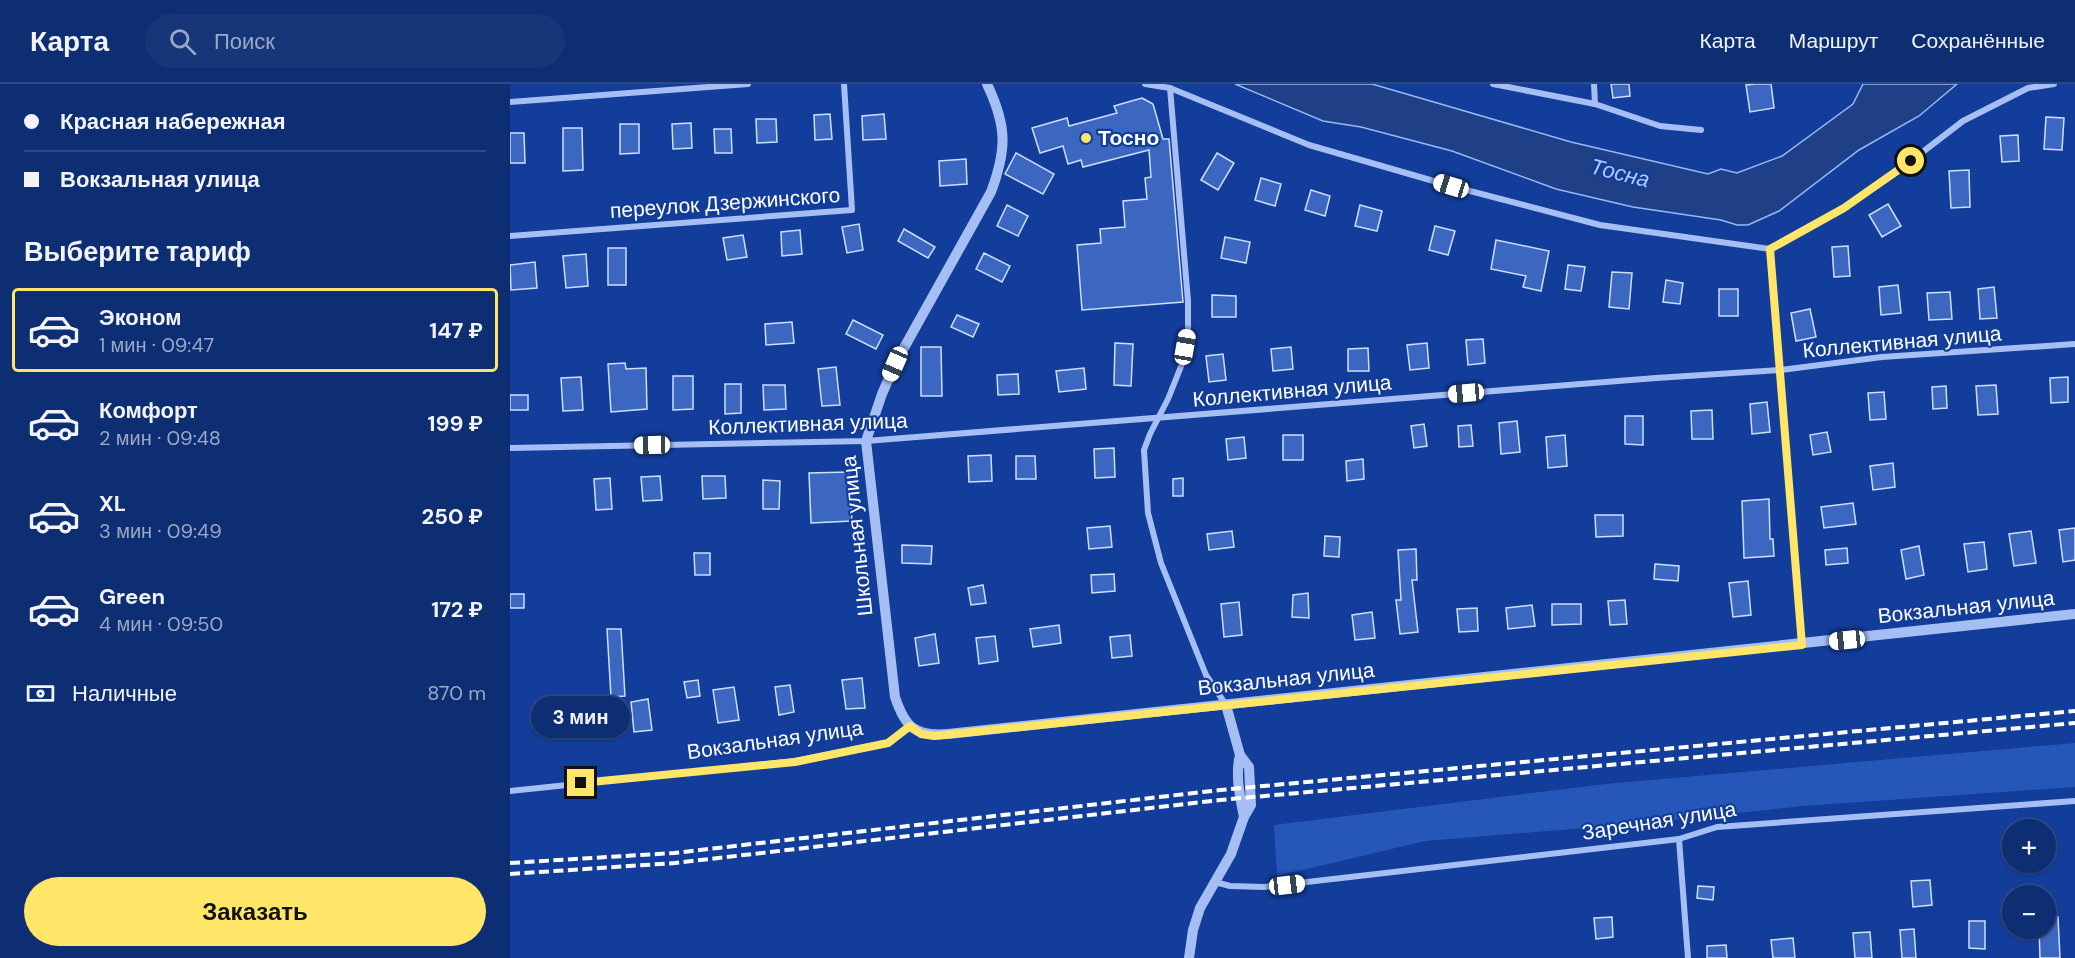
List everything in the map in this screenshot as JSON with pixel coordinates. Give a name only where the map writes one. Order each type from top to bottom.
[{"type":"street","points":[[510,102],[748,84]]},
{"type":"street","name":"переулок Дзержинского","points":[[510,236],[852,210],[844,84]]},
{"type":"street","name":"Школьная улица","points":[[910,726],[902,717],[895,697],[866,441],[895,364],[991,192],[1000,166],[1003,146],[1002,125],[995,100],[987,84]]},
{"type":"street","points":[[1145,84],[1170,88],[1310,145],[1451,186],[1600,225],[1770,249],[1844,208],[1894,174],[1963,121],[2028,88],[2054,84]]},
{"type":"street","points":[[1493,84],[1595,104],[1660,126],[1701,130]]},
{"type":"street","points":[[1594,84],[1595,104]]},
{"type":"street","points":[[1170,88],[1187,289],[1188,329],[1182,364],[1144,450],[1148,513],[1161,563],[1206,675],[1226,705],[1240,755],[1237,766],[1240,799],[1245,817],[1231,854],[1200,908],[1193,930],[1189,958]]},
{"type":"street","points":[[1770,249],[1802,645]]},
{"type":"street","name":"Коллективная улица","points":[[510,448],[866,441],[1781,370],[1882,357],[2075,344]]},
{"type":"street","name":"Вокзальная улица","points":[[510,790],[795,762],[888,743],[910,726],[921,734],[934,736],[2075,614]]},
{"type":"street","name":"Заречная улица","points":[[1215,882],[1230,886],[1264,887],[1679,838],[1717,827],[2075,801]]},
{"type":"street","points":[[1679,838],[1688,958]]},
{"type":"shaded area","points":[[2075,743],[2075,787],[1803,806],[1645,823],[1425,841],[1277,876],[1274,825],[1605,784]]},
{"type":"water","name":"Тосна","points":[[1235,84],[1372,84],[1571,142],[1708,174],[1721,169],[1737,173],[1782,156],[1853,104],[1863,84],[1957,84],[1919,116],[1859,150],[1779,211],[1748,225],[1737,225],[1721,220],[1633,207],[1556,189],[1452,151],[1361,127],[1323,121]]},
{"type":"building","points":[[1611,84],[1629,84],[1630,96],[1613,98]]},
{"type":"building","points":[[1771,84],[1774,108],[1750,112],[1746,85]]},
{"type":"building","points":[[1142,98],[1153,104],[1163,139],[1169,139],[1183,302],[1082,310],[1077,245],[1101,243],[1100,229],[1125,227],[1123,201],[1147,199],[1145,178],[1151,177],[1149,150],[1083,167],[1081,160],[1068,164],[1063,146],[1040,153],[1032,128],[1067,118],[1069,126],[1117,113],[1114,106]]},
{"type":"building","points":[[830,114],[832,139],[815,140],[814,115]]},
{"type":"building","points":[[884,114],[886,139],[863,140],[862,116]]},
{"type":"building","points":[[2046,117],[2064,118],[2062,150],[2044,149]]},
{"type":"building","points":[[756,119],[776,119],[777,142],[757,143]]},
{"type":"building","points":[[691,123],[692,148],[673,149],[672,124]]},
{"type":"building","points":[[620,124],[639,124],[639,153],[620,154]]},
{"type":"building","points":[[563,128],[582,128],[583,170],[563,171]]},
{"type":"building","points":[[714,129],[731,129],[732,153],[715,153]]},
{"type":"building","points":[[510,133],[524,133],[525,163],[510,163]]},
{"type":"building","points":[[2018,135],[2019,161],[2002,162],[2000,136]]},
{"type":"building","points":[[1016,153],[1054,174],[1043,194],[1005,174]]},
{"type":"building","points":[[1217,153],[1234,163],[1218,190],[1201,180]]},
{"type":"building","points":[[966,159],[967,184],[940,186],[939,161]]},
{"type":"building","points":[[1969,170],[1970,207],[1951,208],[1949,171]]},
{"type":"building","points":[[1261,178],[1281,184],[1275,206],[1255,200]]},
{"type":"building","points":[[1311,190],[1330,196],[1325,216],[1305,210]]},
{"type":"building","points":[[1888,204],[1901,226],[1882,237],[1869,215]]},
{"type":"building","points":[[1007,205],[1028,216],[1018,236],[997,226]]},
{"type":"building","points":[[1360,205],[1382,211],[1377,231],[1355,226]]},
{"type":"building","points":[[859,224],[863,250],[847,253],[842,227]]},
{"type":"building","points":[[1435,226],[1455,231],[1448,255],[1429,250]]},
{"type":"building","points":[[904,229],[935,247],[928,258],[898,241]]},
{"type":"building","points":[[800,230],[802,254],[782,256],[781,232]]},
{"type":"building","points":[[743,235],[747,257],[727,260],[723,238]]},
{"type":"building","points":[[1225,237],[1250,242],[1246,263],[1221,258]]},
{"type":"building","points":[[1496,240],[1549,251],[1541,291],[1523,287],[1526,276],[1491,269]]},
{"type":"building","points":[[1848,246],[1850,276],[1834,277],[1832,247]]},
{"type":"building","points":[[608,248],[626,248],[626,285],[608,285]]},
{"type":"building","points":[[984,253],[1010,266],[1002,282],[976,269]]},
{"type":"building","points":[[586,254],[588,286],[566,288],[563,256]]},
{"type":"building","points":[[535,262],[537,288],[511,290],[510,265]]},
{"type":"building","points":[[1568,265],[1585,267],[1581,291],[1565,289]]},
{"type":"building","points":[[1612,272],[1632,273],[1629,309],[1609,307]]},
{"type":"building","points":[[1666,280],[1683,283],[1680,304],[1663,302]]},
{"type":"building","points":[[1898,285],[1901,313],[1881,315],[1879,287]]},
{"type":"building","points":[[1994,287],[1997,318],[1980,319],[1978,289]]},
{"type":"building","points":[[1719,289],[1738,289],[1738,316],[1719,316]]},
{"type":"building","points":[[1950,292],[1952,319],[1929,320],[1927,293]]},
{"type":"building","points":[[1212,295],[1236,296],[1236,317],[1212,317]]},
{"type":"building","points":[[1810,309],[1816,337],[1796,341],[1791,313]]},
{"type":"building","points":[[957,315],[979,324],[973,337],[951,327]]},
{"type":"building","points":[[853,320],[883,335],[876,349],[846,334]]},
{"type":"building","points":[[792,322],[794,343],[766,345],[765,324]]},
{"type":"building","points":[[1483,339],[1485,363],[1468,365],[1466,340]]},
{"type":"building","points":[[1115,343],[1133,344],[1131,386],[1114,385]]},
{"type":"building","points":[[1427,343],[1429,368],[1410,370],[1407,345]]},
{"type":"building","points":[[921,347],[941,347],[942,396],[921,396]]},
{"type":"building","points":[[1291,347],[1293,369],[1273,371],[1271,349]]},
{"type":"building","points":[[1368,348],[1369,371],[1348,371],[1348,349]]},
{"type":"building","points":[[1223,354],[1226,380],[1209,382],[1206,356]]},
{"type":"building","points":[[625,363],[626,369],[646,368],[647,409],[611,412],[608,364]]},
{"type":"building","points":[[836,367],[840,405],[822,406],[818,369]]},
{"type":"building","points":[[1084,368],[1086,389],[1059,392],[1056,371]]},
{"type":"building","points":[[1018,374],[1019,394],[998,395],[997,375]]},
{"type":"building","points":[[673,376],[693,376],[693,409],[673,410]]},
{"type":"building","points":[[581,377],[583,410],[563,411],[561,378]]},
{"type":"building","points":[[2068,377],[2068,402],[2051,403],[2050,378]]},
{"type":"building","points":[[725,384],[741,384],[741,413],[725,414]]},
{"type":"building","points":[[763,385],[785,385],[786,409],[764,410]]},
{"type":"building","points":[[1996,385],[1998,414],[1978,415],[1976,386]]},
{"type":"building","points":[[1946,386],[1947,408],[1933,409],[1932,387]]},
{"type":"building","points":[[1884,392],[1886,419],[1870,420],[1868,393]]},
{"type":"building","points":[[510,395],[528,395],[528,410],[510,410]]},
{"type":"building","points":[[1767,402],[1770,432],[1752,434],[1750,404]]},
{"type":"building","points":[[1712,410],[1713,439],[1692,439],[1691,411]]},
{"type":"building","points":[[1625,416],[1643,416],[1643,445],[1625,444]]},
{"type":"building","points":[[1517,421],[1520,452],[1501,454],[1499,423]]},
{"type":"building","points":[[1424,424],[1427,446],[1414,448],[1411,426]]},
{"type":"building","points":[[1471,425],[1473,446],[1459,447],[1458,426]]},
{"type":"building","points":[[1827,432],[1831,452],[1813,455],[1810,435]]},
{"type":"building","points":[[1283,435],[1303,435],[1303,460],[1283,460]]},
{"type":"building","points":[[1565,435],[1567,466],[1548,468],[1546,437]]},
{"type":"building","points":[[1244,437],[1246,458],[1228,460],[1226,439]]},
{"type":"building","points":[[1114,448],[1115,477],[1095,478],[1094,449]]},
{"type":"building","points":[[991,455],[992,481],[969,482],[968,456]]},
{"type":"building","points":[[1016,456],[1035,456],[1036,479],[1016,479]]},
{"type":"building","points":[[1363,459],[1364,479],[1347,481],[1346,461]]},
{"type":"building","points":[[1893,463],[1895,487],[1873,490],[1870,466]]},
{"type":"building","points":[[849,472],[852,521],[811,523],[809,473]]},
{"type":"building","points":[[660,476],[662,500],[643,501],[641,477]]},
{"type":"building","points":[[702,476],[725,476],[726,498],[703,499]]},
{"type":"building","points":[[610,478],[612,509],[596,510],[594,479]]},
{"type":"building","points":[[1183,478],[1183,496],[1173,496],[1173,479]]},
{"type":"building","points":[[763,480],[780,481],[779,509],[763,509]]},
{"type":"building","points":[[1769,499],[1770,539],[1773,539],[1774,556],[1744,558],[1742,501]]},
{"type":"building","points":[[1853,503],[1856,524],[1824,528],[1821,507]]},
{"type":"building","points":[[1595,515],[1623,515],[1623,536],[1596,537]]},
{"type":"building","points":[[1110,526],[1112,547],[1089,549],[1087,528]]},
{"type":"building","points":[[2075,528],[2075,560],[2063,562],[2059,530]]},
{"type":"building","points":[[1232,531],[1234,547],[1209,550],[1207,534]]},
{"type":"building","points":[[2031,531],[2036,563],[2014,566],[2009,534]]},
{"type":"building","points":[[1325,536],[1340,537],[1339,557],[1324,556]]},
{"type":"building","points":[[1984,542],[1987,569],[1968,572],[1964,544]]},
{"type":"building","points":[[902,545],[932,546],[931,564],[902,563]]},
{"type":"building","points":[[1919,546],[1924,575],[1906,579],[1901,550]]},
{"type":"building","points":[[1847,548],[1848,563],[1826,565],[1825,550]]},
{"type":"building","points":[[1416,549],[1417,580],[1412,580],[1418,632],[1400,634],[1396,600],[1401,600],[1398,550]]},
{"type":"building","points":[[694,553],[710,553],[710,575],[695,575]]},
{"type":"building","points":[[1655,564],[1679,566],[1678,581],[1654,579]]},
{"type":"building","points":[[1114,574],[1115,591],[1092,593],[1091,575]]},
{"type":"building","points":[[1748,581],[1751,615],[1733,617],[1729,583]]},
{"type":"building","points":[[983,585],[986,603],[971,605],[968,588]]},
{"type":"building","points":[[1308,593],[1309,618],[1292,617],[1293,595]]},
{"type":"building","points":[[510,594],[524,594],[524,608],[510,608]]},
{"type":"building","points":[[1625,600],[1627,624],[1610,625],[1608,601]]},
{"type":"building","points":[[1239,602],[1242,635],[1224,637],[1221,604]]},
{"type":"building","points":[[1552,604],[1581,604],[1581,624],[1552,625]]},
{"type":"building","points":[[1532,605],[1535,626],[1508,629],[1506,608]]},
{"type":"building","points":[[1477,608],[1478,631],[1459,632],[1457,609]]},
{"type":"building","points":[[1372,612],[1375,638],[1355,640],[1352,615]]},
{"type":"building","points":[[1059,625],[1061,643],[1033,647],[1030,629]]},
{"type":"building","points":[[607,629],[621,629],[625,696],[611,697]]},
{"type":"building","points":[[935,634],[939,663],[919,666],[915,638]]},
{"type":"building","points":[[1130,635],[1132,656],[1112,658],[1110,637]]},
{"type":"building","points":[[995,636],[998,661],[979,664],[976,638]]},
{"type":"building","points":[[862,678],[865,708],[846,709],[842,680]]},
{"type":"building","points":[[698,680],[700,696],[687,698],[684,682]]},
{"type":"building","points":[[790,685],[794,712],[779,715],[775,687]]},
{"type":"building","points":[[734,687],[739,720],[718,723],[713,690]]},
{"type":"building","points":[[648,699],[652,730],[634,732],[631,702]]},
{"type":"building","points":[[580,710],[583,734],[565,737],[562,712]]},
{"type":"building","points":[[1930,880],[1932,905],[1913,907],[1911,881]]},
{"type":"building","points":[[1698,886],[1714,887],[1713,900],[1697,898]]},
{"type":"building","points":[[1612,917],[1613,937],[1596,939],[1594,918]]},
{"type":"building","points":[[2056,917],[2058,917],[2060,958],[2040,958],[2039,939],[2056,939]]},
{"type":"building","points":[[1969,921],[1985,921],[1985,949],[1969,948]]},
{"type":"building","points":[[1914,929],[1916,958],[1902,958],[1900,930]]},
{"type":"building","points":[[1870,932],[1872,958],[1855,958],[1853,933]]},
{"type":"building","points":[[1793,938],[1795,958],[1773,958],[1771,940]]},
{"type":"building","points":[[1726,945],[1727,958],[1707,958],[1707,946]]},
{"type":"railway","points":[[510,863],[674,853],[1220,790],[2075,711]]},
{"type":"railway","points":[[510,874],[675,863],[1220,800],[2075,723]]},
{"type":"place","name":"Тосно","points":[[1086,138]]},
{"type":"route","points":[[581,783],[795,762],[888,743],[910,726],[921,734],[934,736],[1802,645],[1770,249],[1844,208],[1911,161]]}]
